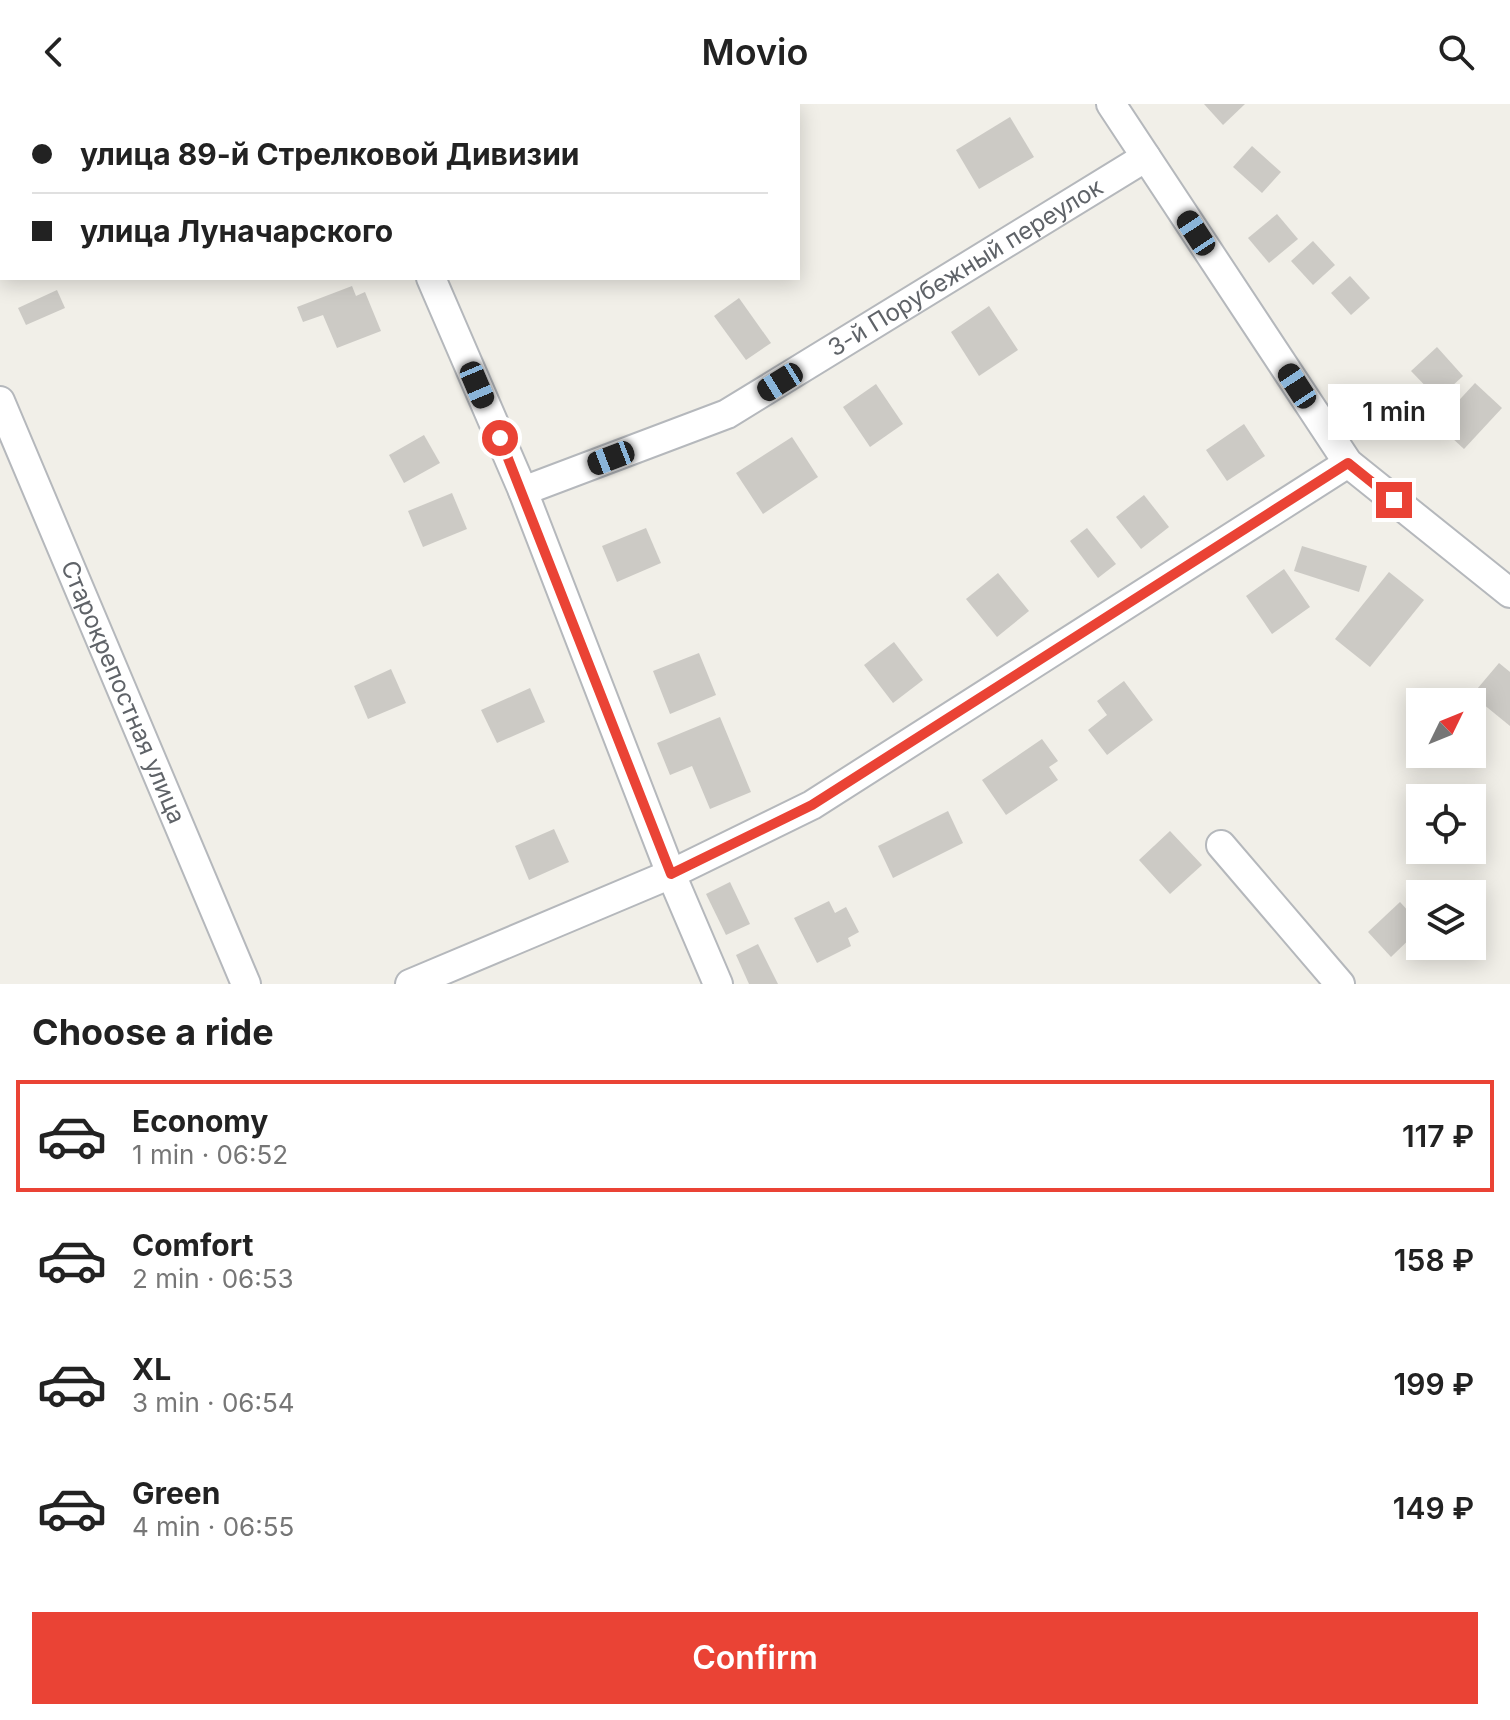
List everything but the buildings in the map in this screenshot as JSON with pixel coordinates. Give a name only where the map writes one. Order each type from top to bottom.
[{"type":"street","points":[[1111,104],[1348,463],[1510,593]]},
{"type":"street","name":"3-й Порубежный переулок","points":[[523,491],[727,414],[1146,157]]},
{"type":"street","points":[[432,280],[523,491],[671,874],[718,984]]},
{"type":"street","name":"Старокрепостная улица","points":[[0,401],[246,984]]},
{"type":"street","points":[[410,984],[671,874],[812,805],[1348,463]]},
{"type":"street","points":[[1221,845],[1340,984]]},
{"type":"route","points":[[500,438],[671,874],[812,805],[1348,463],[1394,500]]}]
